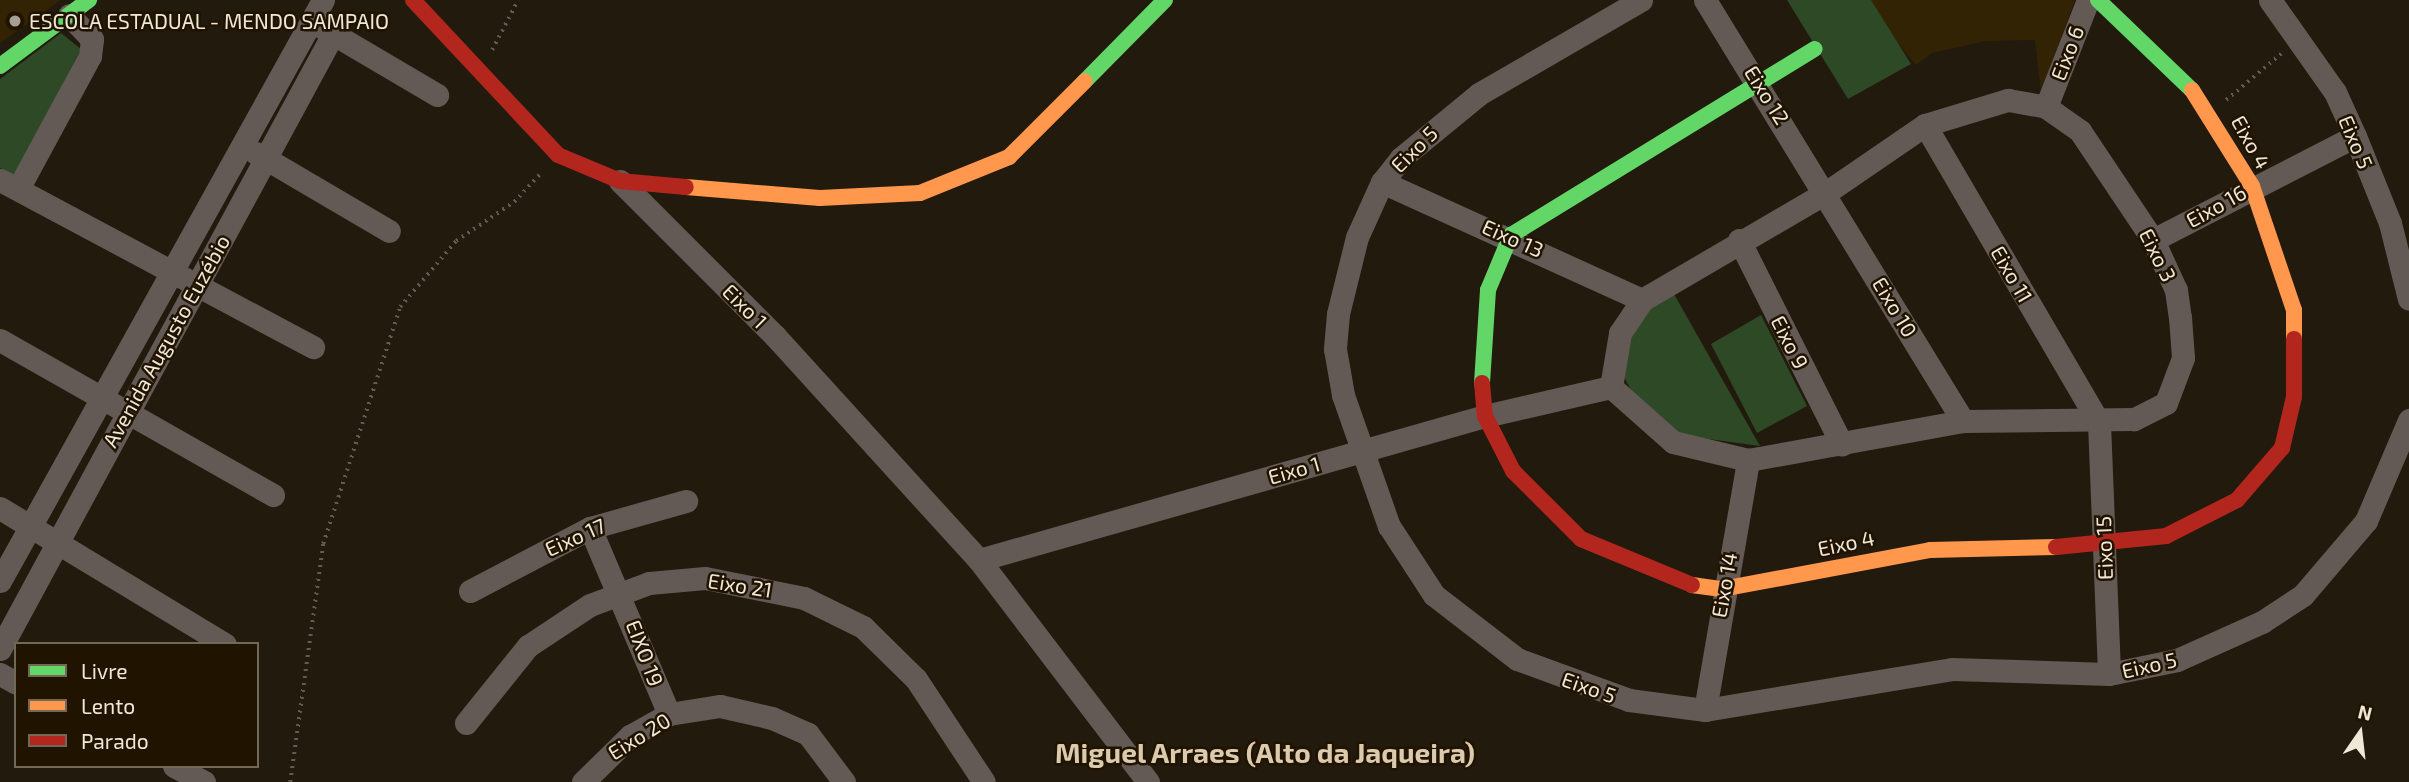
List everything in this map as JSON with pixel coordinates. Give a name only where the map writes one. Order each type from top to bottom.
[{"type":"street","points":[[0,65],[89,0]]},
{"type":"street","name":"Avenida Augusto Euzébio","points":[[0,581],[100,396],[323,0]]},
{"type":"street","points":[[413,0],[558,155],[620,181],[820,198],[920,193],[1009,157],[1164,0]]},
{"type":"street","name":"Eixo 5","points":[[1641,0],[1451,114],[1382,182],[1347,270],[1335,349],[1359,452],[1413,568],[1483,638],[1586,687],[1705,710],[1952,669],[2109,674],[2217,645],[2303,595],[2366,521],[2409,420]]},
{"type":"street","name":"Eixo 12","points":[[1706,0],[1827,192]]},
{"type":"street","name":"Eixo 6","points":[[2046,107],[2088,0]]},
{"type":"street","name":"Eixo 4","points":[[1511,235],[1496,265],[1482,322],[1485,416],[1513,471],[1581,539],[1654,573],[1722,589],[1930,550],[2104,547],[2166,536],[2216,513],[2255,482],[2282,448],[2294,397],[2294,310],[2252,186],[2211,113],[2098,0]]},
{"type":"street","name":"Eixo 5","points":[[2270,0],[2299,39],[2355,136],[2390,223],[2409,299]]},
{"type":"street","points":[[69,15],[92,39],[90,56],[9,184],[313,346]]},
{"type":"street","points":[[311,20],[437,95]]},
{"type":"street","name":"Avenida Augusto Euzébio","points":[[0,649],[196,283],[267,159],[332,34]]},
{"type":"street","points":[[1511,235],[1814,49]]},
{"type":"street","points":[[1611,387],[1620,333],[1642,299],[1739,240],[1827,192],[1925,125],[1990,102],[2046,107]]},
{"type":"street","name":"Eixo 3","points":[[1611,387],[1673,442],[1748,460],[1963,421],[2099,423],[2153,412],[2176,388],[2183,358],[2176,290],[2152,240],[2093,146],[2046,107]]},
{"type":"street","name":"Eixo 11","points":[[1925,125],[2099,423]]},
{"type":"street","name":"Eixo 16","points":[[2152,240],[2252,186],[2355,136]]},
{"type":"street","points":[[242,144],[389,231]]},
{"type":"street","name":"Eixo 1","points":[[620,181],[775,336],[979,560],[1148,782]]},
{"type":"street","name":"Eixo 13","points":[[1382,182],[1511,235],[1642,299]]},
{"type":"street","name":"Eixo 10","points":[[1827,192],[1963,421]]},
{"type":"street","name":"Eixo 9","points":[[1739,240],[1842,444]]},
{"type":"street","points":[[0,340],[273,495]]},
{"type":"street","name":"Eixo 1","points":[[979,560],[1485,416],[1611,387]]},
{"type":"street","name":"Eixo 15","points":[[2099,423],[2109,674]]},
{"type":"street","name":"Eixo 14","points":[[1705,710],[1722,589],[1748,460]]},
{"type":"street","name":"Eixo 17","points":[[470,591],[590,528],[687,501]]},
{"type":"street","points":[[0,508],[222,642]]},
{"type":"street","name":"EIXO 19","points":[[590,528],[622,592],[669,714]]},
{"type":"street","name":"Eixo 21","points":[[466,723],[528,646],[622,592],[705,578],[774,589],[832,610],[863,627],[916,679],[984,782]]},
{"type":"street","name":"Eixo 20","points":[[583,782],[621,743],[669,714],[720,706],[772,718],[808,734],[844,782]]},
{"type":"street","points":[[178,768],[204,782]]},
{"type":"path","points":[[480,73],[518,0]]},
{"type":"path","points":[[2211,113],[2299,39]]},
{"type":"path","points":[[290,782],[323,544],[400,307],[456,241],[514,202],[558,155]]},
{"type":"shaded area","name":"ESCOLA ESTADUAL - MENDO SAMPAIO","points":[[0,0],[61,0],[0,43]]},
{"type":"shaded area","points":[[1862,0],[2075,0],[2041,93],[2035,40],[1985,41],[1932,53],[1916,65]]},
{"type":"green space","points":[[1787,0],[1871,0],[1911,64],[1848,99]]},
{"type":"green space","points":[[61,33],[81,49],[15,176],[0,168],[0,79]]},
{"type":"green space","points":[[1670,287],[1760,446],[1679,435],[1641,409],[1623,375],[1633,324]]},
{"type":"green space","points":[[1761,315],[1807,406],[1757,433],[1711,344]]},
{"type":"traffic: fast","points":[[0,66],[89,0]]},
{"type":"traffic: fast","points":[[1085,81],[1165,0]]},
{"type":"traffic: fast","points":[[2098,0],[2192,90]]},
{"type":"traffic: fast","points":[[1482,383],[1488,290],[1511,235],[1814,49]]},
{"type":"traffic: slow","points":[[686,187],[820,198],[920,193],[1009,157],[1085,81]]},
{"type":"traffic: slow","points":[[2192,90],[2252,186],[2294,310],[2294,339]]},
{"type":"traffic: slow","points":[[1692,585],[1722,589],[1930,550],[2056,547]]},
{"type":"traffic: jam","points":[[413,0],[558,155],[620,181],[686,187]]},
{"type":"traffic: jam","points":[[2056,547],[2166,536],[2237,500],[2282,448],[2294,397],[2294,339]]},
{"type":"traffic: jam","points":[[1482,383],[1485,416],[1513,471],[1581,539],[1692,585]]},
{"type":"place","name":"ESCOLA ESTADUAL - MENDO SAMPAIO","points":[[15,21]]},
{"type":"district","name":"Miguel Arraes (Alto da Jaqueira)","points":[[1265,752]]}]
